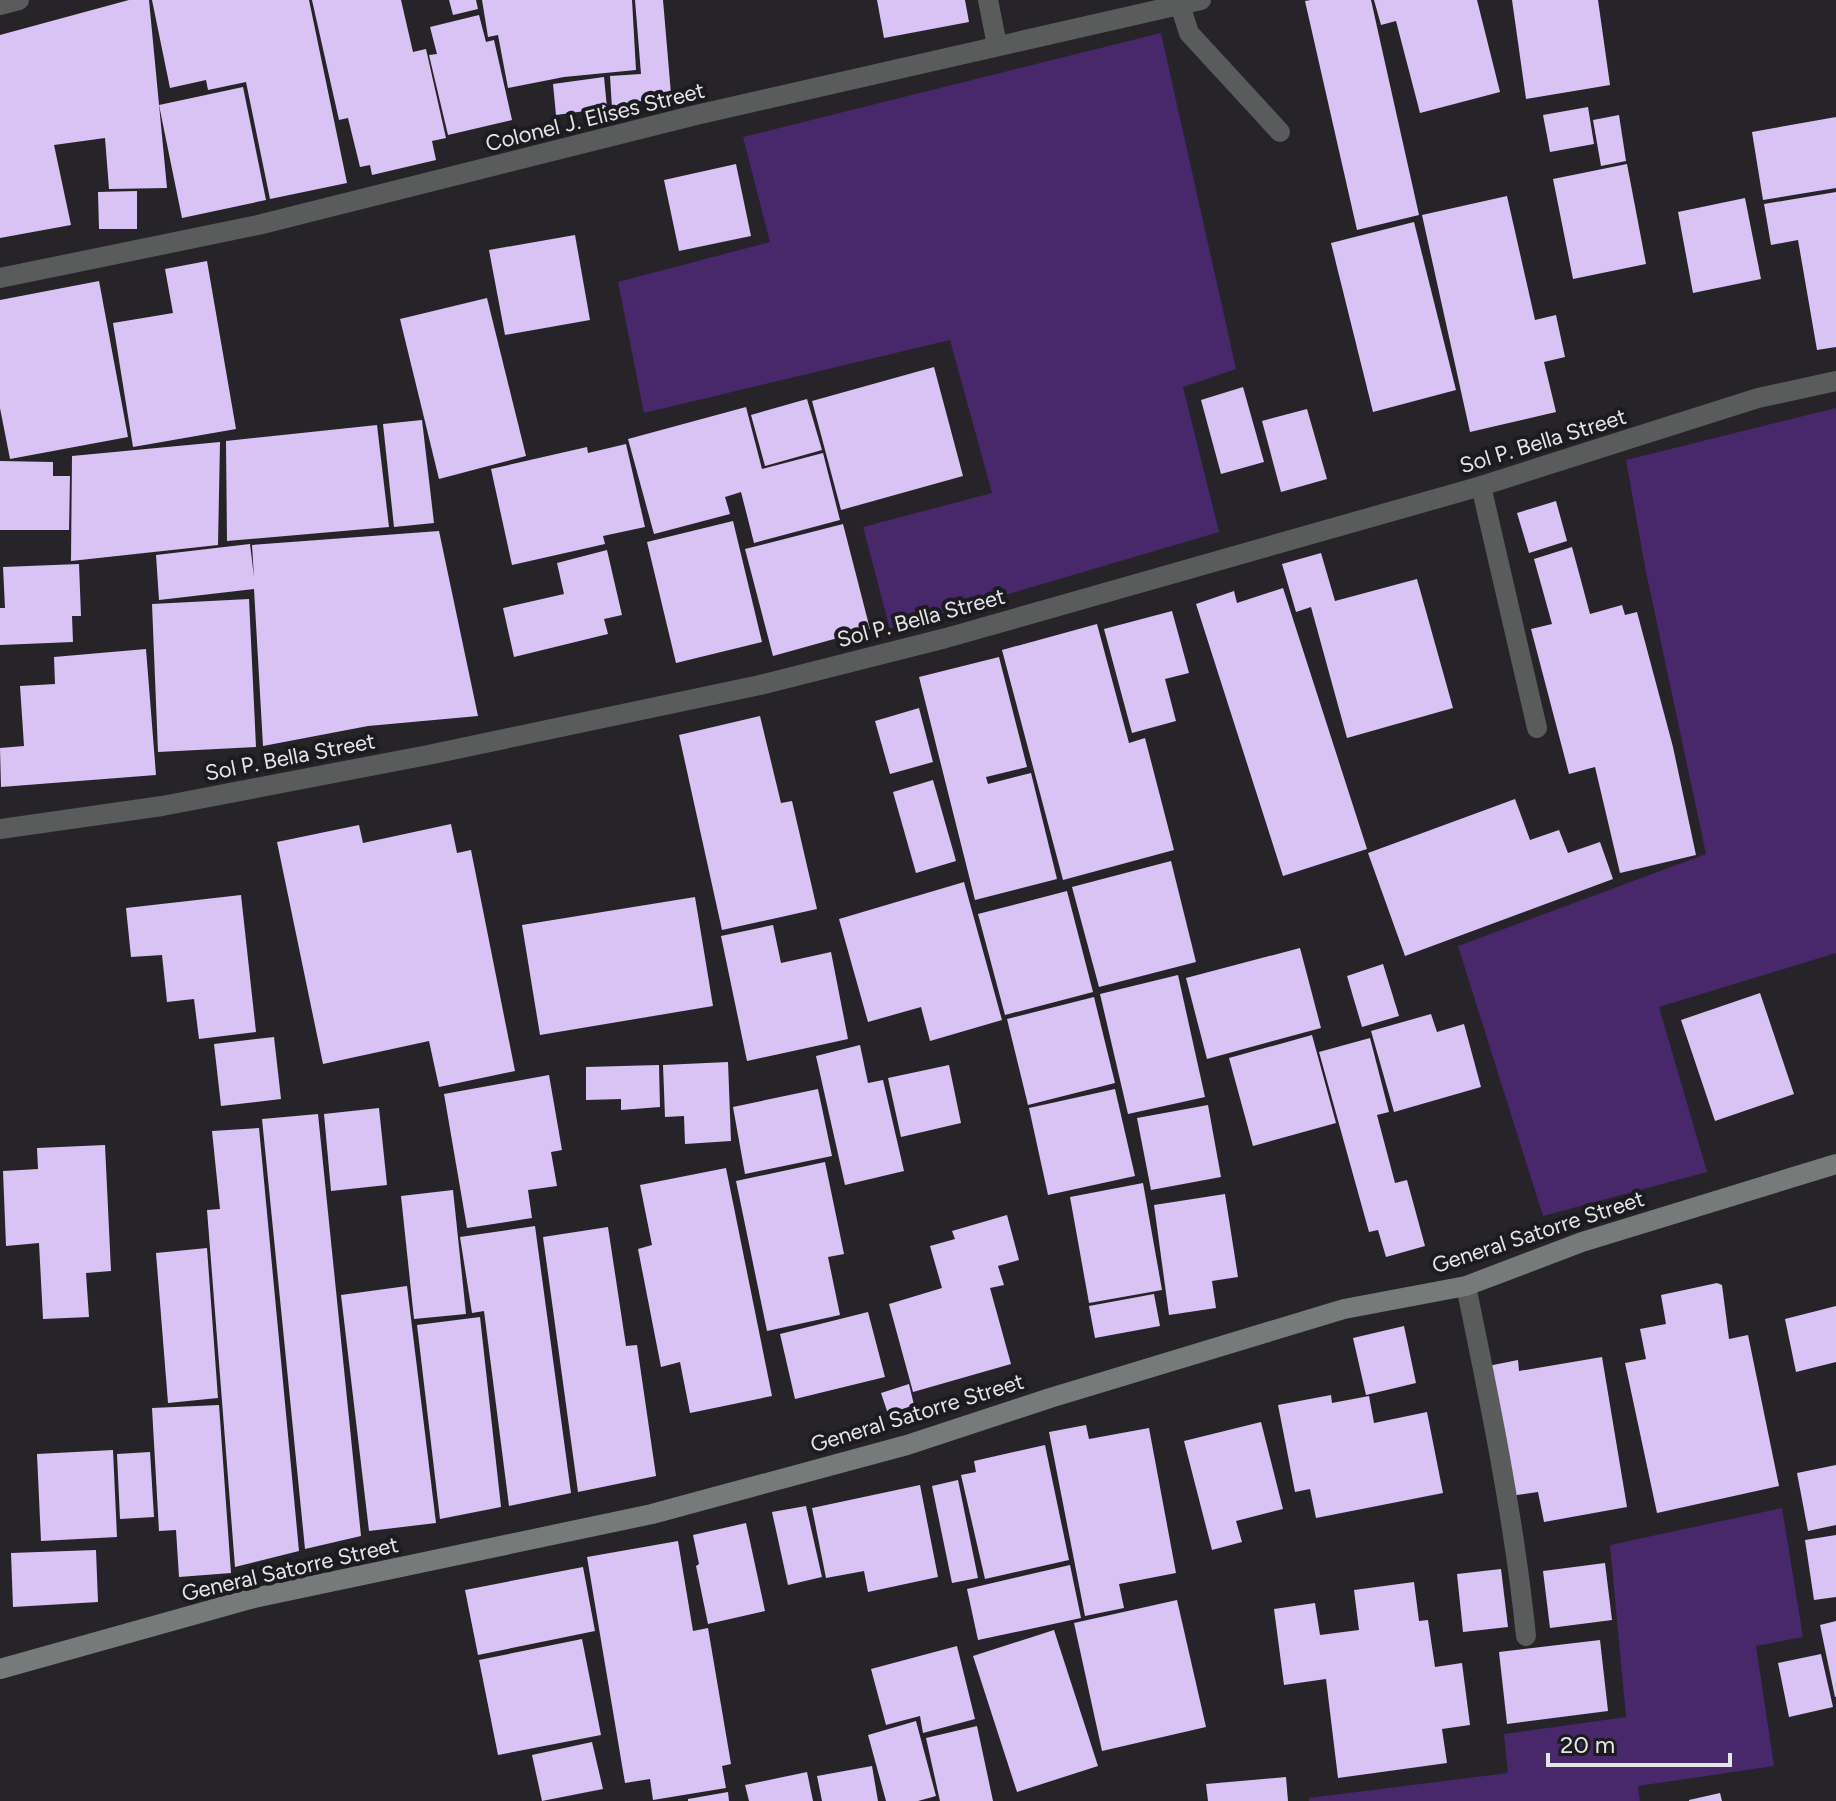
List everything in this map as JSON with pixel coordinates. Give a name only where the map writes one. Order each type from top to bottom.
[{"type":"street","points":[[0,5],[19,0]]},
{"type":"street","points":[[988,0],[997,45]]},
{"type":"street","name":"Colonel J. Elises Street","points":[[0,278],[258,225],[696,115],[1201,0]]},
{"type":"street","points":[[1180,5],[1189,33],[1280,132]]},
{"type":"street","name":"Sol P. Bella Street","points":[[0,829],[162,806],[397,761],[760,685],[946,638],[1481,486],[1758,398],[1836,381]]},
{"type":"street","points":[[1481,486],[1537,728]]},
{"type":"street","name":"General Satorre Street","points":[[0,1669],[254,1598],[652,1514],[907,1445],[1344,1309],[1466,1286],[1582,1242],[1836,1164]]},
{"type":"street","points":[[1466,1286],[1517,1555],[1526,1636]]},
{"type":"shaded area","points":[[1161,33],[1236,369],[1183,387],[1219,532],[890,629],[863,527],[992,493],[950,340],[644,413],[618,282],[770,242],[743,137]]},
{"type":"shaded area","points":[[1836,408],[1836,953],[1659,1007],[1707,1172],[1543,1216],[1458,946],[1706,854],[1645,567],[1626,460]]},
{"type":"shaded area","points":[[1782,1508],[1803,1637],[1756,1646],[1774,1766],[1638,1786],[1640,1801],[1309,1801],[1309,1798],[1508,1773],[1504,1734],[1626,1717],[1610,1545]]},
{"type":"building","points":[[129,0],[149,0],[167,188],[109,189],[105,138],[54,145],[71,225],[0,238],[0,35]]},
{"type":"building","points":[[152,0],[309,0],[347,183],[270,199],[246,82],[208,90],[206,80],[170,88]]},
{"type":"building","points":[[312,0],[401,0],[413,52],[426,49],[446,138],[432,141],[436,160],[372,175],[370,165],[360,167],[348,118],[339,120]]},
{"type":"building","points":[[449,0],[476,0],[478,9],[453,15]]},
{"type":"building","points":[[482,0],[632,0],[636,70],[564,77],[508,88],[498,35],[488,37]]},
{"type":"building","points":[[635,0],[663,0],[671,94],[612,108],[610,76],[641,74]]},
{"type":"building","points":[[877,0],[965,0],[969,22],[884,38]]},
{"type":"building","points":[[1371,0],[1419,215],[1357,230],[1305,1]]},
{"type":"building","points":[[1374,0],[1477,0],[1500,92],[1420,113],[1396,21],[1381,25]]},
{"type":"building","points":[[1512,0],[1598,0],[1610,85],[1526,99]]},
{"type":"building","points":[[479,15],[486,42],[494,40],[512,120],[448,135],[429,55],[437,54],[430,27]]},
{"type":"building","points":[[604,77],[607,108],[556,115],[553,84]]},
{"type":"building","points":[[243,87],[266,200],[182,218],[159,105]]},
{"type":"building","points":[[1588,107],[1594,144],[1550,152],[1543,115]]},
{"type":"building","points":[[1619,115],[1626,161],[1601,166],[1593,120]]},
{"type":"building","points":[[1836,117],[1836,188],[1763,200],[1752,132]]},
{"type":"building","points":[[736,164],[751,236],[679,251],[664,180]]},
{"type":"building","points":[[1627,164],[1646,264],[1573,279],[1553,179]]},
{"type":"building","points":[[137,191],[137,229],[99,229],[98,192]]},
{"type":"building","points":[[1836,192],[1836,347],[1817,350],[1798,240],[1771,245],[1764,204]]},
{"type":"building","points":[[1507,196],[1535,320],[1556,315],[1565,357],[1544,362],[1556,412],[1470,432],[1422,215]]},
{"type":"building","points":[[1745,198],[1761,279],[1693,293],[1678,212]]},
{"type":"building","points":[[1414,222],[1456,390],[1373,412],[1331,243]]},
{"type":"building","points":[[575,235],[590,320],[505,335],[489,250]]},
{"type":"building","points":[[207,261],[236,429],[133,447],[113,323],[173,313],[165,269]]},
{"type":"building","points":[[99,281],[128,437],[10,459],[0,408],[0,300]]},
{"type":"building","points":[[487,298],[526,456],[439,479],[400,319]]},
{"type":"building","points":[[934,367],[963,476],[841,510],[812,401]]},
{"type":"building","points":[[1243,387],[1264,462],[1221,474],[1201,400]]},
{"type":"building","points":[[807,399],[822,450],[765,466],[751,415]]},
{"type":"building","points":[[746,407],[762,469],[823,453],[840,520],[754,543],[741,492],[725,497],[730,514],[654,534],[628,439]]},
{"type":"building","points":[[1307,409],[1327,479],[1281,492],[1262,421]]},
{"type":"building","points":[[422,420],[434,523],[394,527],[383,424]]},
{"type":"building","points":[[377,425],[389,527],[227,541],[226,441]]},
{"type":"building","points":[[220,442],[218,545],[71,561],[72,456]]},
{"type":"building","points":[[626,444],[645,527],[603,536],[605,544],[512,565],[491,469],[587,447],[588,453]]},
{"type":"building","points":[[0,461],[53,462],[53,476],[70,476],[69,530],[0,530]]},
{"type":"building","points":[[1556,501],[1567,541],[1529,553],[1517,513]]},
{"type":"building","points":[[733,521],[762,642],[676,663],[647,542]]},
{"type":"building","points":[[843,524],[870,629],[773,656],[745,549]]},
{"type":"building","points":[[439,531],[478,716],[368,726],[263,746],[254,589],[159,600],[156,555],[250,544],[254,577],[252,545]]},
{"type":"building","points":[[1572,547],[1590,614],[1622,605],[1625,615],[1637,612],[1673,747],[1696,855],[1620,873],[1595,767],[1569,774],[1531,629],[1552,624],[1534,559]]},
{"type":"building","points":[[607,550],[622,615],[604,619],[608,634],[514,657],[503,608],[564,594],[557,563]]},
{"type":"building","points":[[1321,553],[1335,601],[1417,579],[1453,708],[1347,738],[1311,607],[1296,612],[1282,564]]},
{"type":"building","points":[[79,564],[81,616],[72,616],[73,642],[0,645],[0,608],[5,608],[3,567]]},
{"type":"building","points":[[1283,588],[1367,849],[1283,876],[1196,604],[1234,591],[1237,603]]},
{"type":"building","points":[[249,599],[256,747],[158,752],[152,604]]},
{"type":"building","points":[[1172,611],[1189,673],[1165,679],[1176,721],[1132,733],[1104,629]]},
{"type":"building","points":[[1097,624],[1129,743],[1145,738],[1174,850],[1063,880],[1002,650]]},
{"type":"building","points":[[146,649],[156,775],[1,787],[0,748],[24,746],[20,686],[55,684],[54,657]]},
{"type":"building","points":[[999,657],[1027,767],[986,777],[988,784],[1031,773],[1057,879],[975,900],[919,677]]},
{"type":"building","points":[[919,708],[933,762],[890,774],[875,721]]},
{"type":"building","points":[[760,716],[781,803],[792,801],[817,909],[722,930],[679,735]]},
{"type":"building","points":[[933,780],[956,861],[916,873],[893,792]]},
{"type":"building","points":[[1515,799],[1530,840],[1559,830],[1568,853],[1600,842],[1613,879],[1405,956],[1368,853]]},
{"type":"building","points":[[451,824],[457,853],[471,850],[515,1071],[439,1087],[429,1041],[323,1064],[277,842],[359,825],[363,843]]},
{"type":"building","points":[[1171,861],[1196,962],[1099,987],[1072,887]]},
{"type":"building","points":[[964,882],[1002,1020],[930,1041],[921,1007],[868,1022],[839,919]]},
{"type":"building","points":[[1067,891],[1093,992],[1005,1015],[978,914]]},
{"type":"building","points":[[241,895],[256,1032],[199,1039],[194,999],[167,1002],[162,955],[131,957],[126,908]]},
{"type":"building","points":[[695,897],[713,1006],[540,1035],[522,925]]},
{"type":"building","points":[[773,925],[781,963],[831,952],[848,1039],[747,1061],[721,936]]},
{"type":"building","points":[[1300,948],[1321,1028],[1207,1059],[1186,978]]},
{"type":"building","points":[[1383,964],[1399,1016],[1362,1027],[1347,976]]},
{"type":"building","points":[[1178,975],[1205,1097],[1128,1114],[1100,994]]},
{"type":"building","points":[[1760,993],[1794,1094],[1715,1121],[1681,1020]]},
{"type":"building","points":[[1094,997],[1115,1083],[1028,1105],[1007,1019]]},
{"type":"building","points":[[1431,1014],[1437,1032],[1464,1024],[1481,1087],[1394,1112],[1371,1031]]},
{"type":"building","points":[[1312,1035],[1336,1123],[1253,1146],[1229,1058]]},
{"type":"building","points":[[274,1037],[281,1099],[221,1106],[214,1044]]},
{"type":"building","points":[[1370,1038],[1389,1112],[1377,1115],[1395,1183],[1407,1180],[1425,1246],[1386,1257],[1378,1230],[1369,1232],[1319,1052]]},
{"type":"building","points":[[860,1045],[868,1083],[883,1080],[904,1171],[845,1185],[816,1056]]},
{"type":"building","points":[[728,1062],[731,1141],[685,1144],[684,1116],[665,1117],[663,1065]]},
{"type":"building","points":[[659,1065],[660,1107],[621,1110],[621,1099],[586,1100],[586,1067]]},
{"type":"building","points":[[949,1065],[961,1123],[901,1137],[888,1078]]},
{"type":"building","points":[[549,1075],[562,1150],[551,1152],[557,1186],[528,1190],[532,1218],[467,1228],[444,1094]]},
{"type":"building","points":[[818,1089],[832,1156],[745,1174],[733,1107]]},
{"type":"building","points":[[1115,1089],[1135,1176],[1048,1195],[1029,1108]]},
{"type":"building","points":[[1208,1105],[1221,1177],[1151,1190],[1137,1118]]},
{"type":"building","points":[[379,1108],[387,1185],[331,1191],[324,1114]]},
{"type":"building","points":[[318,1114],[361,1536],[305,1549],[262,1119]]},
{"type":"building","points":[[259,1128],[299,1551],[235,1567],[207,1210],[220,1209],[212,1131]]},
{"type":"building","points":[[105,1145],[111,1271],[86,1273],[89,1317],[43,1319],[39,1243],[6,1246],[3,1171],[38,1169],[37,1148]]},
{"type":"building","points":[[825,1162],[844,1254],[828,1257],[840,1315],[767,1331],[736,1181]]},
{"type":"building","points":[[726,1168],[772,1396],[690,1413],[680,1362],[661,1367],[638,1249],[652,1245],[640,1185]]},
{"type":"building","points":[[1143,1183],[1162,1290],[1089,1303],[1070,1197]]},
{"type":"building","points":[[453,1190],[466,1314],[414,1319],[401,1196]]},
{"type":"building","points":[[1225,1194],[1238,1277],[1212,1281],[1216,1308],[1169,1315],[1154,1205]]},
{"type":"building","points":[[1007,1215],[1019,1260],[998,1266],[1004,1285],[990,1288],[1011,1364],[913,1392],[889,1304],[942,1288],[930,1246],[955,1239],[952,1231]]},
{"type":"building","points":[[535,1226],[571,1493],[509,1506],[484,1311],[472,1313],[460,1237]]},
{"type":"building","points":[[608,1227],[626,1346],[637,1345],[656,1476],[578,1492],[543,1237]]},
{"type":"building","points":[[207,1248],[218,1398],[168,1403],[156,1253]]},
{"type":"building","points":[[1717,1283],[1722,1285],[1729,1339],[1748,1335],[1779,1486],[1657,1513],[1625,1363],[1646,1359],[1640,1329],[1666,1324],[1661,1295]]},
{"type":"building","points":[[407,1286],[436,1523],[369,1531],[341,1295]]},
{"type":"building","points":[[1154,1294],[1160,1326],[1095,1338],[1089,1306]]},
{"type":"building","points":[[1836,1306],[1836,1362],[1796,1372],[1785,1319]]},
{"type":"building","points":[[868,1312],[885,1377],[795,1399],[780,1334]]},
{"type":"building","points":[[480,1317],[501,1507],[440,1519],[417,1325]]},
{"type":"building","points":[[1404,1326],[1416,1383],[1366,1395],[1353,1338]]},
{"type":"building","points":[[1602,1357],[1627,1507],[1544,1522],[1538,1492],[1510,1496],[1488,1366],[1518,1360],[1519,1371]]},
{"type":"building","points":[[909,1384],[914,1405],[888,1414],[881,1393]]},
{"type":"building","points":[[1331,1395],[1332,1403],[1369,1396],[1374,1423],[1427,1412],[1443,1493],[1316,1518],[1310,1489],[1295,1492],[1278,1405]]},
{"type":"building","points":[[219,1405],[231,1573],[179,1577],[176,1530],[159,1531],[152,1408]]},
{"type":"building","points":[[1261,1422],[1283,1509],[1236,1521],[1242,1542],[1212,1550],[1184,1441]]},
{"type":"building","points":[[1086,1425],[1089,1439],[1149,1428],[1176,1573],[1119,1584],[1124,1608],[1085,1616],[1049,1432]]},
{"type":"building","points":[[1045,1445],[1069,1560],[985,1579],[961,1475],[976,1472],[974,1461]]},
{"type":"building","points":[[113,1450],[117,1537],[41,1541],[37,1454]]},
{"type":"building","points":[[150,1452],[154,1517],[120,1519],[117,1454]]},
{"type":"building","points":[[1836,1465],[1836,1525],[1808,1531],[1797,1473]]},
{"type":"building","points":[[958,1480],[978,1578],[952,1583],[932,1486]]},
{"type":"building","points":[[920,1485],[938,1577],[868,1592],[864,1571],[826,1578],[812,1508]]},
{"type":"building","points":[[806,1506],[822,1577],[788,1585],[772,1512]]},
{"type":"building","points":[[746,1523],[765,1611],[708,1624],[693,1535]]},
{"type":"building","points":[[1836,1535],[1836,1597],[1814,1600],[1805,1540]]},
{"type":"building","points":[[678,1541],[693,1631],[708,1628],[731,1764],[722,1766],[726,1788],[653,1800],[650,1779],[625,1783],[587,1557]]},
{"type":"building","points":[[96,1550],[98,1602],[13,1607],[11,1553]]},
{"type":"building","points":[[1605,1563],[1612,1620],[1550,1628],[1543,1571]]},
{"type":"building","points":[[1070,1565],[1081,1618],[978,1640],[967,1589]]},
{"type":"building","points":[[583,1567],[595,1631],[478,1655],[465,1590]]},
{"type":"building","points":[[1501,1569],[1508,1627],[1463,1632],[1457,1574]]},
{"type":"building","points":[[1414,1582],[1419,1621],[1428,1620],[1435,1667],[1462,1663],[1470,1725],[1442,1729],[1447,1763],[1338,1778],[1326,1679],[1284,1685],[1274,1609],[1315,1603],[1320,1635],[1359,1630],[1354,1590]]},
{"type":"building","points":[[1177,1600],[1206,1727],[1102,1751],[1074,1623]]},
{"type":"building","points":[[1836,1621],[1836,1697],[1835,1697],[1820,1625]]},
{"type":"building","points":[[1054,1630],[1098,1766],[1017,1792],[973,1656]]},
{"type":"building","points":[[582,1639],[601,1735],[498,1755],[479,1660]]},
{"type":"building","points":[[1600,1640],[1608,1711],[1507,1724],[1499,1652]]},
{"type":"building","points":[[957,1646],[975,1719],[923,1733],[920,1716],[886,1725],[871,1669]]},
{"type":"building","points":[[1821,1654],[1833,1707],[1789,1717],[1778,1663]]},
{"type":"building","points":[[916,1721],[936,1796],[918,1801],[886,1801],[868,1735]]},
{"type":"building","points":[[977,1726],[993,1801],[940,1801],[926,1738]]},
{"type":"building","points":[[592,1742],[603,1789],[542,1801],[532,1755]]},
{"type":"building","points":[[872,1766],[878,1801],[822,1801],[817,1776]]},
{"type":"building","points":[[807,1772],[813,1801],[749,1801],[745,1785]]},
{"type":"building","points":[[1286,1777],[1288,1801],[1208,1801],[1206,1784]]},
{"type":"building","points":[[728,1792],[729,1801],[688,1801],[688,1799]]},
{"type":"building","points":[[1720,1793],[1722,1801],[1689,1801],[1689,1800]]}]
